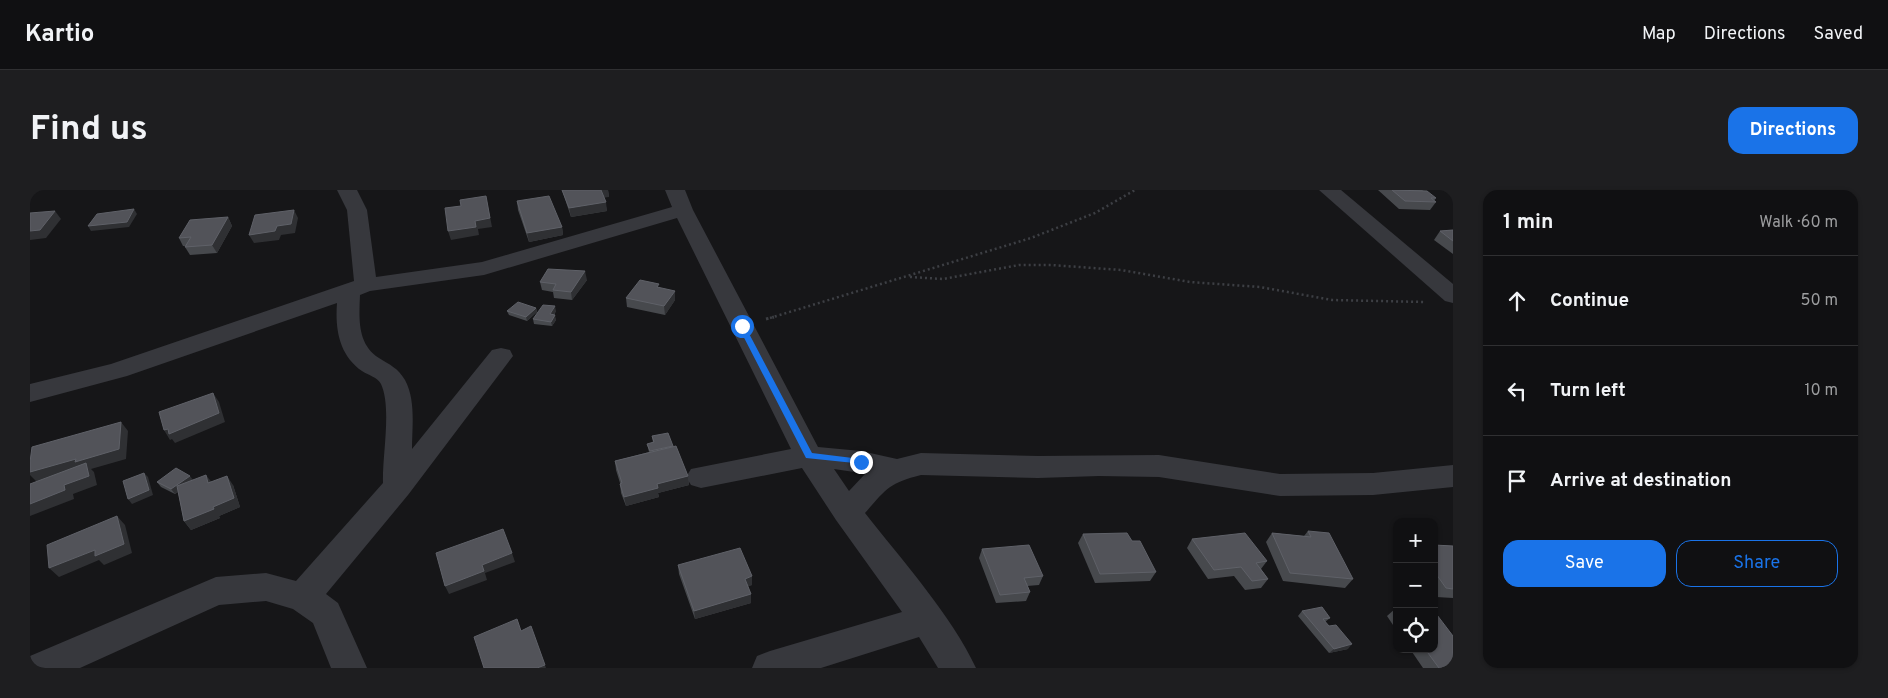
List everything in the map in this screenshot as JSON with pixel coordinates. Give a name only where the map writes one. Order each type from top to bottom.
[{"type":"street","points":[[347,190],[357,210],[358,288],[348,323],[350,341],[356,352],[367,362],[388,373],[395,387],[399,410],[396,462],[398,487]]},
{"type":"street","points":[[1329,190],[1453,296]]},
{"type":"street","points":[[30,393],[127,367],[358,288],[484,268],[679,200],[809,456],[847,512],[927,619],[958,668]]},
{"type":"street","points":[[303,597],[398,487],[501,356]]},
{"type":"street","points":[[701,477],[809,456],[861,462],[897,470]]},
{"type":"street","points":[[847,512],[879,478],[897,470],[920,464],[1038,467],[1159,466],[1280,485],[1373,484],[1453,476]]},
{"type":"street","points":[[42,668],[216,591],[266,587],[303,597],[326,613],[349,668]]},
{"type":"street","points":[[770,668],[927,619]]},
{"type":"path","points":[[742,326],[977,257],[1095,213],[1136,190]]},
{"type":"path","points":[[910,277],[944,279],[1018,265],[1044,265],[1113,270],[1190,282],[1260,287],[1332,300],[1427,302]]},
{"type":"building","points":[[562,190],[601,190],[606,202],[569,208]]},
{"type":"building","points":[[1392,190],[1427,191],[1436,198],[1431,198],[1436,202],[1405,201]]},
{"type":"building","points":[[486,196],[490,218],[475,221],[476,227],[448,231],[445,208],[461,206],[460,200]]},
{"type":"building","points":[[549,196],[562,227],[527,233],[517,201]]},
{"type":"building","points":[[134,209],[127,222],[88,226],[97,214]]},
{"type":"building","points":[[294,210],[291,224],[277,226],[275,231],[249,235],[255,215]]},
{"type":"building","points":[[55,211],[40,230],[30,231],[30,213]]},
{"type":"building","points":[[228,217],[212,245],[185,247],[191,237],[179,238],[190,220]]},
{"type":"building","points":[[1453,230],[1453,241],[1440,231]]},
{"type":"building","points":[[548,269],[585,271],[571,292],[553,290],[556,284],[540,282]]},
{"type":"building","points":[[640,280],[659,284],[657,287],[675,291],[664,306],[626,298]]},
{"type":"building","points":[[518,302],[536,308],[526,317],[507,311]]},
{"type":"building","points":[[543,305],[555,306],[550,314],[555,315],[551,322],[533,319]]},
{"type":"building","points":[[213,393],[219,413],[169,434],[168,429],[164,430],[159,412]]},
{"type":"building","points":[[121,422],[119,449],[75,462],[76,459],[30,472],[32,447]]},
{"type":"building","points":[[668,433],[673,446],[650,451],[647,444],[654,442],[652,436]]},
{"type":"building","points":[[676,446],[688,476],[657,484],[658,488],[624,497],[615,461]]},
{"type":"building","points":[[86,463],[89,476],[64,485],[65,490],[30,504],[30,484]]},
{"type":"building","points":[[176,468],[190,476],[171,489],[157,482]]},
{"type":"building","points":[[144,473],[149,490],[128,499],[123,481]]},
{"type":"building","points":[[206,475],[208,483],[227,476],[234,498],[213,507],[214,509],[184,521],[177,486]]},
{"type":"building","points":[[117,516],[124,544],[95,556],[95,550],[49,568],[47,545]]},
{"type":"building","points":[[503,529],[512,553],[482,565],[484,571],[445,586],[436,553]]},
{"type":"building","points":[[1308,531],[1329,533],[1353,579],[1290,573],[1272,533],[1311,537]]},
{"type":"building","points":[[1127,533],[1132,541],[1140,541],[1156,572],[1100,574],[1083,534]]},
{"type":"building","points":[[1245,533],[1267,561],[1256,563],[1268,579],[1252,581],[1241,567],[1214,570],[1192,539]]},
{"type":"building","points":[[1029,545],[1043,576],[1024,578],[1030,592],[1000,595],[982,549]]},
{"type":"building","points":[[1438,545],[1453,546],[1453,589],[1446,588],[1438,577]]},
{"type":"building","points":[[740,548],[752,576],[745,579],[751,594],[694,611],[678,565]]},
{"type":"building","points":[[1322,607],[1330,618],[1323,619],[1329,626],[1336,625],[1352,644],[1334,649],[1302,611]]},
{"type":"building","points":[[1438,616],[1453,636],[1453,668],[1439,668],[1428,653],[1438,653]]},
{"type":"building","points":[[517,619],[521,631],[531,626],[545,665],[537,668],[484,668],[474,637]]},
{"type":"route","points":[[742,326],[809,456],[861,462]]}]
